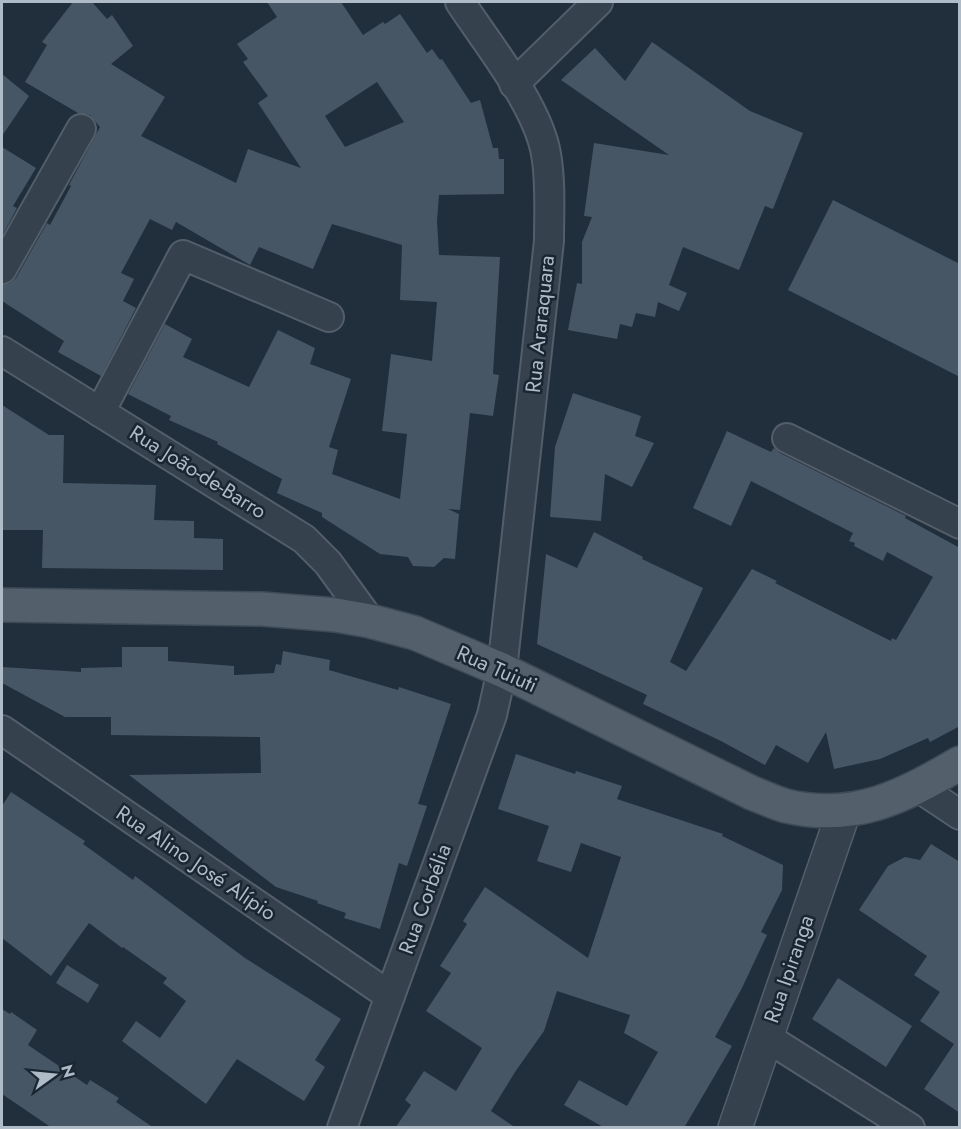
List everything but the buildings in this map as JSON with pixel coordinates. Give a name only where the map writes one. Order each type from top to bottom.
[{"type":"main road","name":"Rua Tuiuti","points":[[2,605],[262,609],[336,615],[370,621],[415,633],[502,670],[752,793],[785,806],[844,812],[869,807],[918,788],[960,763]]},
{"type":"street","name":"Rua Araraquara","points":[[460,2],[529,107],[540,132],[546,154],[549,241],[502,670]]},
{"type":"street","points":[[514,84],[598,2]]},
{"type":"street","points":[[2,269],[81,129]]},
{"type":"street","points":[[100,412],[183,255],[329,317]]},
{"type":"street","name":"Rua João-de-Barro","points":[[2,351],[304,539],[328,563],[370,621]]},
{"type":"street","points":[[787,438],[960,524]]},
{"type":"street","name":"Rua Corbélia","points":[[342,1128],[492,715],[502,670]]},
{"type":"street","name":"Rua Alino José Alípio","points":[[2,730],[390,996]]},
{"type":"street","points":[[918,788],[960,815]]},
{"type":"street","name":"Rua Ipiranga","points":[[735,1128],[844,812]]},
{"type":"street","points":[[766,1037],[910,1128]]}]
